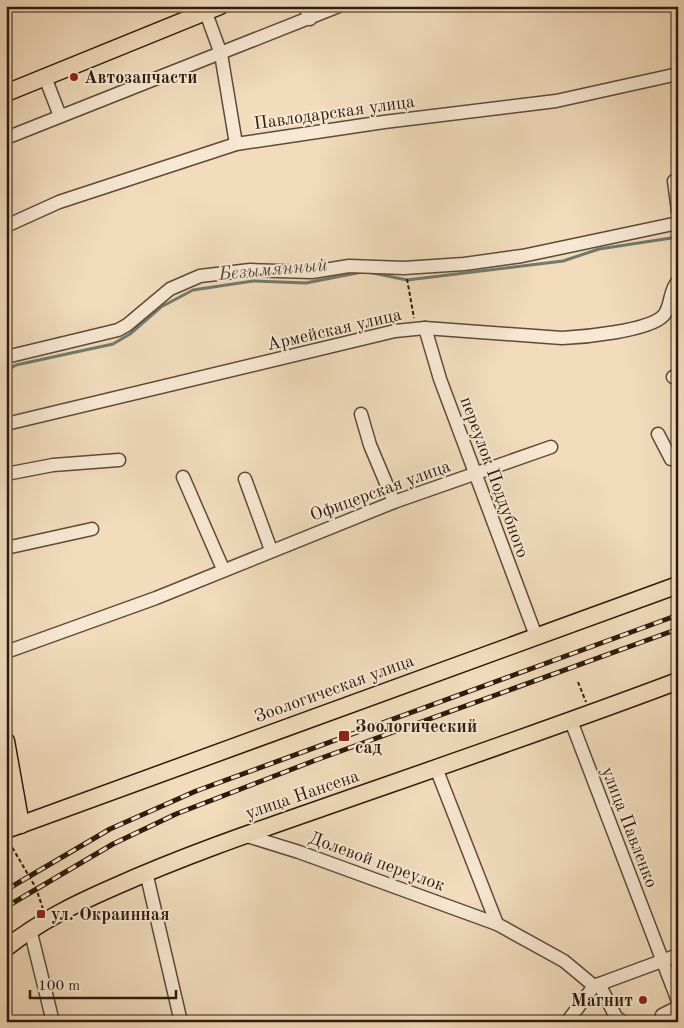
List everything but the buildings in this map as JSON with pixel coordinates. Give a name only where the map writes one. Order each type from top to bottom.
[{"type":"main road","points":[[6,93],[213,10]]},
{"type":"main road","name":"Зоологическая улица","points":[[14,827],[677,585]]},
{"type":"main road","name":"улица Нансена","points":[[6,948],[46,920],[146,872],[244,835],[571,721],[678,681]]},
{"type":"main road","points":[[6,741],[14,827]]},
{"type":"street","points":[[305,6],[310,19]]},
{"type":"street","points":[[6,138],[175,69],[221,54],[339,6]]},
{"type":"street","points":[[213,10],[236,144]]},
{"type":"street","name":"Павлодарская улица","points":[[6,226],[59,202],[236,144],[384,122],[556,101],[678,74]]},
{"type":"street","points":[[45,78],[60,116]]},
{"type":"street","points":[[674,181],[678,211]]},
{"type":"street","points":[[6,357],[118,330],[127,325],[164,292],[200,276],[250,270],[312,272],[349,266],[404,268],[464,264],[522,256],[678,223]]},
{"type":"street","name":"Армейская улица","points":[[6,424],[395,331],[420,328],[562,338],[584,337],[650,325],[662,318],[668,311],[672,288],[678,282]]},
{"type":"street","name":"переулок Поддубного","points":[[420,328],[536,636]]},
{"type":"street","points":[[361,414],[370,446],[394,502]]},
{"type":"street","points":[[658,434],[671,460],[678,459]]},
{"type":"street","name":"Офицерская улица","points":[[6,652],[156,598],[223,569],[394,502],[551,447]]},
{"type":"street","points":[[6,474],[53,466],[119,460]]},
{"type":"street","points":[[183,476],[223,569]]},
{"type":"street","points":[[245,479],[271,550]]},
{"type":"street","points":[[6,548],[92,529]]},
{"type":"street","name":"улица Павленко","points":[[571,721],[678,1001]]},
{"type":"street","points":[[436,768],[497,924]]},
{"type":"street","name":"Долевой переулок","points":[[244,835],[298,852],[497,924],[564,961],[597,985]]},
{"type":"street","points":[[146,872],[181,1022]]},
{"type":"street","points":[[30,930],[53,1022]]},
{"type":"street","points":[[567,1022],[597,985],[678,954]]},
{"type":"street","points":[[597,985],[616,1017],[623,1022]]},
{"type":"street","points":[[662,1015],[678,1007]]},
{"type":"path","points":[[408,282],[420,328]]},
{"type":"path","points":[[578,682],[583,694]]},
{"type":"path","points":[[6,838],[40,895],[46,920]]},
{"type":"waterway","name":"Безымянный","points":[[368,272],[407,280],[563,261],[599,249],[678,237]]},
{"type":"waterway","name":"Безымянный","points":[[6,371],[16,365],[113,344],[130,334],[161,307],[193,290],[253,281],[306,283],[362,272]]},
{"type":"railway","points":[[6,890],[110,829],[196,791],[678,615]]},
{"type":"railway","points":[[6,907],[113,844],[176,814],[316,760],[678,629]]},
{"type":"place","name":"Автозапчасти","points":[[74,77]]},
{"type":"place","name":"Зоологический сад","points":[[344,736]]},
{"type":"place","name":"ул. Окраинная","points":[[41,914]]},
{"type":"place","name":"Магнит","points":[[643,1000]]}]
